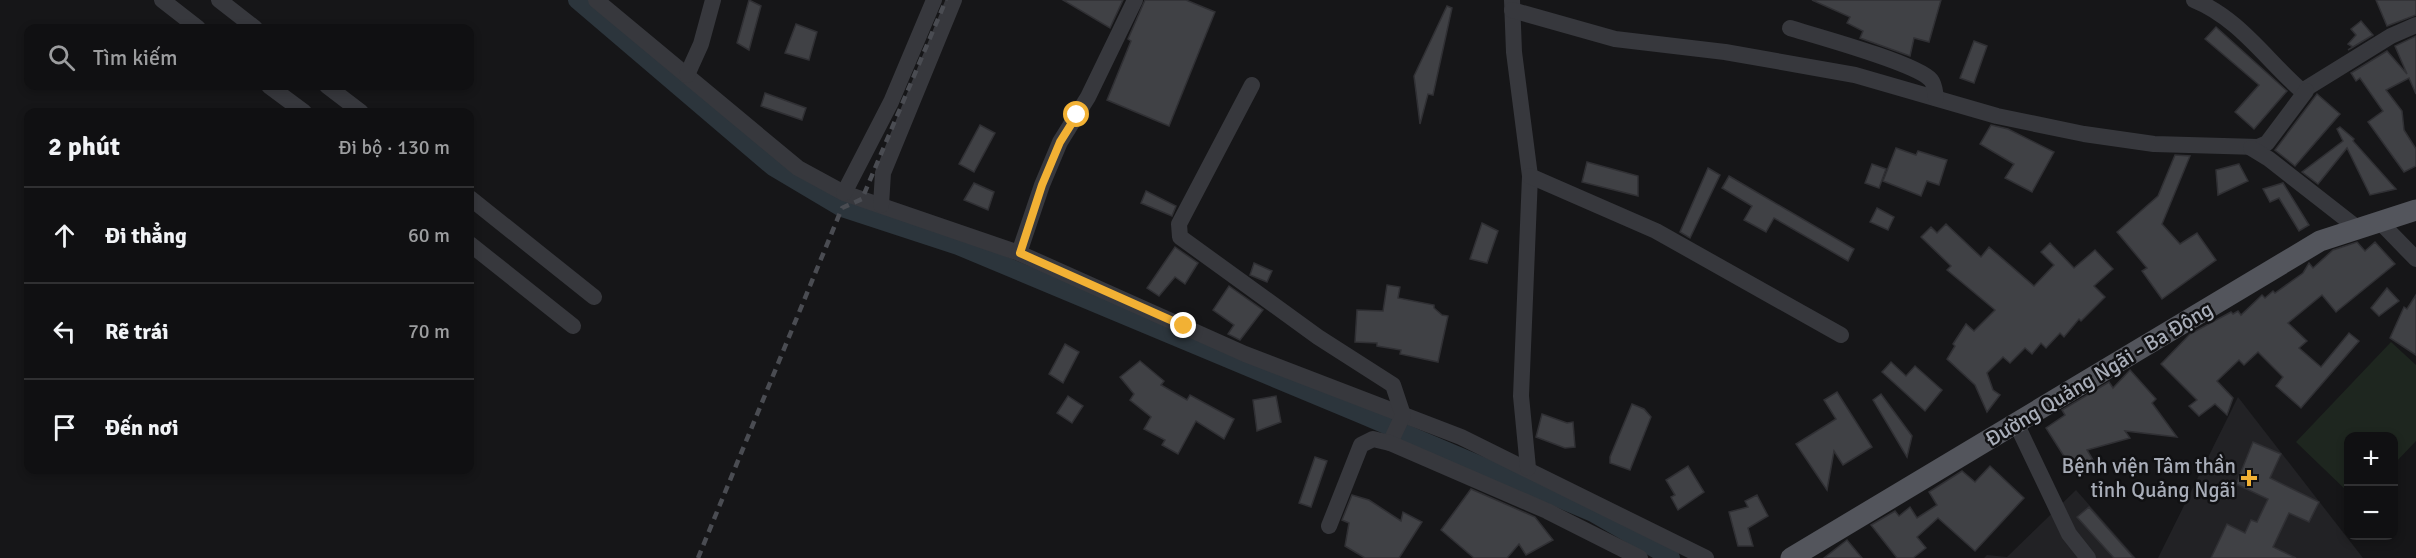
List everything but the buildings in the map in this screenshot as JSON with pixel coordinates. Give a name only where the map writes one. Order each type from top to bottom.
[{"type":"main road","name":"Đường Quảng Ngãi - Ba Động","points":[[1791,558],[2320,241],[2356,227],[2416,210]]},
{"type":"street","points":[[162,0],[193,24]]},
{"type":"street","points":[[219,0],[250,24]]},
{"type":"street","points":[[596,0],[798,168],[844,193],[1020,253],[1245,354],[1396,429],[1547,511],[1640,558]]},
{"type":"street","points":[[687,75],[701,44],[713,0]]},
{"type":"street","points":[[844,193],[891,102],[934,0]]},
{"type":"street","points":[[881,205],[883,173],[954,0]]},
{"type":"street","points":[[1020,253],[1042,185],[1060,142],[1088,97],[1135,0]]},
{"type":"street","points":[[2194,0],[2220,15],[2259,48],[2296,86],[2306,91]]},
{"type":"street","points":[[1528,468],[1521,396],[1530,176],[1514,52],[1512,5],[1616,39],[1725,52],[1855,75],[1997,116],[2084,134],[2154,144],[2251,148],[2267,143],[2306,91],[2391,36],[2416,25]]},
{"type":"street","points":[[1790,28],[1876,54],[1924,75],[1933,85],[1936,98]]},
{"type":"street","points":[[1251,85],[1179,224],[1180,237],[1318,337],[1393,385],[1396,429]]},
{"type":"street","points":[[275,90],[299,108]]},
{"type":"street","points":[[332,90],[356,108]]},
{"type":"street","points":[[2251,148],[2270,159],[2356,227]]},
{"type":"street","points":[[1530,176],[1656,231],[1841,335]]},
{"type":"street","points":[[474,201],[594,297]]},
{"type":"street","points":[[2379,221],[2416,259]]},
{"type":"street","points":[[474,247],[573,326]]},
{"type":"street","points":[[2016,423],[2069,534],[2088,558]]},
{"type":"street","points":[[1329,526],[1361,445],[1396,429],[1461,437],[1528,468],[1706,558]]},
{"type":"shaded area","points":[[2391,342],[2416,365],[2416,441],[2398,460],[2398,432],[2344,432],[2344,488],[2296,442]]},
{"type":"shaded area","name":"Bệnh viện Tâm thần tỉnh Quảng Ngãi","points":[[2238,397],[2344,534],[2344,540],[2349,540],[2363,558],[2158,558]]},
{"type":"shaded area","name":"Bệnh viện Tâm thần tỉnh Quảng Ngãi","points":[[2076,490],[2136,558],[1984,558],[1987,555],[2007,557]]},
{"type":"waterway","points":[[577,0],[773,167],[842,208],[958,246],[1360,414],[1593,513],[1671,558]]},
{"type":"railway","points":[[698,558],[842,208],[862,199],[946,0]]},
{"type":"place","name":"Bệnh viện Tâm thần tỉnh Quảng Ngãi","points":[[2249,478]]},
{"type":"route","points":[[1077,115],[1060,142],[1042,185],[1020,253],[1184,326]]}]
